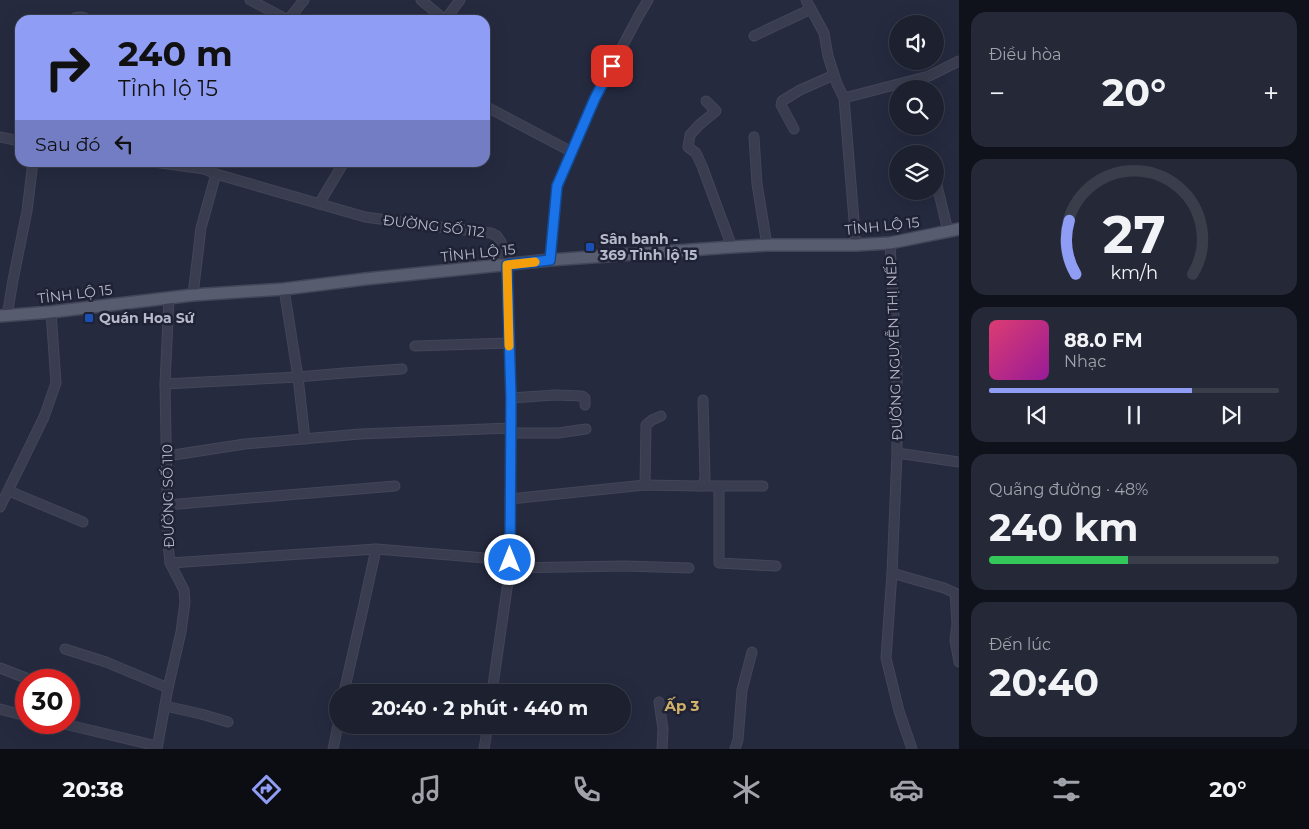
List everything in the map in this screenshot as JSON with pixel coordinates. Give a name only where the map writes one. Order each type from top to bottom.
[{"type":"main road","name":"TỈNH LỘ 15","points":[[3,316],[193,295],[284,289],[550,260],[732,246],[890,243],[953,230]]},
{"type":"street","points":[[250,0],[278,15]]},
{"type":"street","points":[[292,15],[304,0]]},
{"type":"street","points":[[422,0],[439,15]]},
{"type":"street","points":[[449,15],[460,0]]},
{"type":"street","points":[[550,260],[557,186],[595,98],[648,0]]},
{"type":"street","points":[[806,0],[824,32],[834,75],[844,98],[856,245]]},
{"type":"street","points":[[754,36],[811,9]]},
{"type":"street","points":[[844,98],[929,76],[959,61]]},
{"type":"street","points":[[794,130],[781,105],[782,101],[800,90],[834,75]]},
{"type":"street","points":[[706,101],[716,111],[690,135],[688,147],[696,153],[702,166],[732,246]]},
{"type":"street","points":[[490,109],[572,152]]},
{"type":"street","points":[[0,137],[15,140]]},
{"type":"street","points":[[754,137],[757,184],[766,245]]},
{"type":"street","points":[[3,316],[27,211],[32,167]]},
{"type":"street","name":"ĐƯỜNG SỐ 112","points":[[207,167],[216,174],[365,217],[491,233],[497,236],[501,242],[507,265],[511,398],[510,564],[493,684]]},
{"type":"street","points":[[319,204],[341,167]]},
{"type":"street","points":[[193,295],[201,228],[216,174]]},
{"type":"street","points":[[943,200],[953,230]]},
{"type":"street","name":"ĐƯỜNG NGUYỄN THỊ NẾP","points":[[890,243],[897,372],[897,453],[886,658],[899,711],[912,749]]},
{"type":"street","points":[[284,289],[298,377],[305,439]]},
{"type":"street","name":"ĐƯỜNG SỐ 110","points":[[157,747],[164,706],[181,632],[185,602],[184,590],[170,563],[165,384],[169,298]]},
{"type":"street","points":[[0,508],[44,417],[56,383],[51,312]]},
{"type":"street","points":[[415,346],[509,343]]},
{"type":"street","points":[[165,384],[402,369]]},
{"type":"street","points":[[511,398],[555,395],[582,396],[585,398],[585,405]]},
{"type":"street","points":[[699,486],[704,483],[705,477],[703,400]]},
{"type":"street","points":[[645,485],[646,425],[661,416]]},
{"type":"street","points":[[166,456],[245,444],[360,434],[510,430],[558,433],[586,429]]},
{"type":"street","points":[[897,453],[959,462]]},
{"type":"street","points":[[510,499],[645,485],[763,486]]},
{"type":"street","points":[[167,505],[395,486]]},
{"type":"street","points":[[719,486],[719,563],[776,566]]},
{"type":"street","points":[[9,491],[83,522]]},
{"type":"street","points":[[346,684],[376,549]]},
{"type":"street","points":[[170,563],[376,549],[510,564],[689,568]]},
{"type":"street","points":[[892,573],[957,593],[955,640],[959,662]]},
{"type":"street","points":[[65,649],[106,662],[168,688]]},
{"type":"street","points":[[735,749],[738,740],[742,690],[752,652]]},
{"type":"street","points":[[0,668],[15,674]]},
{"type":"street","points":[[659,702],[663,729],[662,749]]},
{"type":"street","points":[[164,706],[228,722]]},
{"type":"street","points":[[0,710],[15,713]]},
{"type":"street","points":[[80,728],[157,747]]},
{"type":"street","points":[[333,749],[336,734]]},
{"type":"street","points":[[484,749],[486,734]]},
{"type":"slow traffic","points":[[509,346],[507,265],[535,262]]},
{"type":"place","name":"Sân banh - 369 Tỉnh lộ 15","points":[[590,247]]},
{"type":"place","name":"Quán Hoa Sứ","points":[[89,318]]},
{"type":"district","name":"Ấp 3","points":[[682,706]]},
{"type":"route","points":[[510,560],[511,398],[507,265],[550,260],[557,186],[595,98],[612,66]]}]
